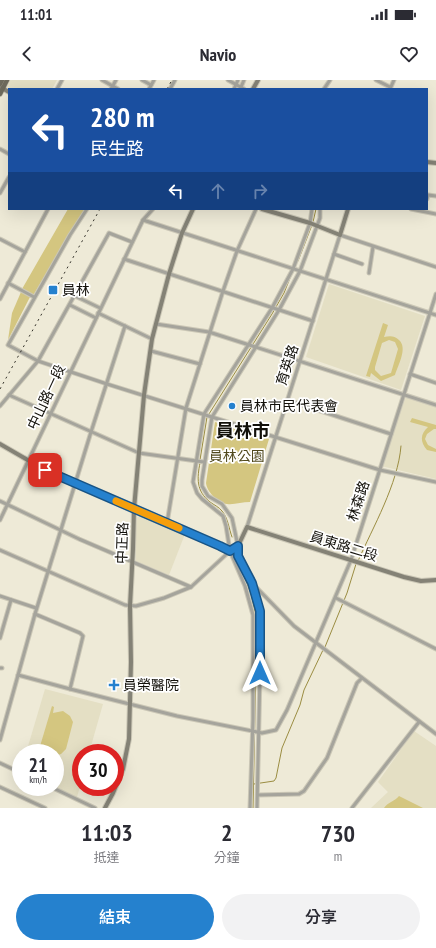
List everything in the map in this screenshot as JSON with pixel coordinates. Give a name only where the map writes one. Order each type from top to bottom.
[{"type":"main road","points":[[0,94],[2,80]]},
{"type":"main road","points":[[1,87],[7,80]]},
{"type":"street","points":[[102,80],[112,87],[116,80]]},
{"type":"street","points":[[142,80],[151,85]]},
{"type":"street","points":[[150,88],[154,80]]},
{"type":"street","points":[[228,80],[242,88],[244,80]]},
{"type":"street","points":[[234,88],[238,80]]},
{"type":"street","points":[[376,80],[390,88],[394,80]]},
{"type":"street","points":[[0,193],[8,179]]},
{"type":"street","points":[[0,299],[47,210]]},
{"type":"street","points":[[86,210],[34,297],[8,345],[38,361],[144,396],[380,470],[436,482]]},
{"type":"street","points":[[152,210],[142,220],[436,315]]},
{"type":"street","name":"中正路","points":[[105,808],[124,769],[129,739],[130,606],[134,509],[144,396],[152,339],[169,274],[182,233],[194,210]]},
{"type":"street","points":[[167,523],[186,408],[222,291],[237,251],[256,210]]},
{"type":"street","points":[[265,210],[310,223],[373,247],[436,267]]},
{"type":"street","points":[[250,808],[253,615],[245,586],[230,551],[223,516],[202,499],[194,488],[193,482],[204,414],[272,308],[293,269],[310,223],[312,210]]},
{"type":"street","points":[[257,808],[260,615],[252,583],[238,556],[238,546],[232,518],[228,510],[222,504],[208,496],[202,486],[204,462],[212,417],[279,310],[300,271],[320,218],[320,210]]},
{"type":"street","name":"育英路","points":[[247,527],[348,210]]},
{"type":"street","points":[[425,210],[436,214]]},
{"type":"street","name":"中山路一段","points":[[0,520],[142,220]]},
{"type":"street","points":[[0,406],[38,361],[109,233],[132,242]]},
{"type":"street","points":[[0,239],[25,252]]},
{"type":"street","points":[[369,273],[373,247]]},
{"type":"street","points":[[334,254],[362,264]]},
{"type":"street","points":[[124,259],[313,321]]},
{"type":"street","points":[[8,283],[34,297]]},
{"type":"street","name":"林森路","points":[[18,675],[130,705],[252,732],[265,733],[276,730],[316,644],[351,560],[436,294]]},
{"type":"street","points":[[75,296],[100,308]]},
{"type":"street","points":[[70,305],[96,318]]},
{"type":"street","points":[[98,313],[152,339]]},
{"type":"street","points":[[156,324],[209,332],[436,404]]},
{"type":"street","points":[[0,740],[36,608],[125,326]]},
{"type":"street","points":[[151,351],[200,364]]},
{"type":"street","points":[[410,374],[436,382]]},
{"type":"street","points":[[9,395],[139,453],[204,462]]},
{"type":"street","points":[[288,400],[391,434]]},
{"type":"street","points":[[0,444],[28,462],[75,484],[230,551]]},
{"type":"street","points":[[0,501],[60,530],[191,587]]},
{"type":"street","points":[[0,550],[99,594],[130,606],[136,606],[164,598],[191,587],[230,551],[238,546],[247,527]]},
{"type":"street","name":"員東路二段","points":[[247,527],[421,581],[436,580]]},
{"type":"street","points":[[252,583],[294,626],[436,734]]},
{"type":"street","points":[[0,596],[36,608]]},
{"type":"street","points":[[257,602],[265,596]]},
{"type":"street","points":[[336,598],[436,648]]},
{"type":"street","points":[[0,638],[11,600]]},
{"type":"street","points":[[35,614],[80,633],[83,636],[70,689]]},
{"type":"street","points":[[258,795],[299,794],[304,791],[327,758],[357,683],[362,678]]},
{"type":"street","points":[[352,808],[419,722]]},
{"type":"street","points":[[0,763],[12,769]]},
{"type":"street","points":[[0,788],[45,808]]},
{"type":"street","points":[[64,793],[95,808]]},
{"type":"shaded area","points":[[8,80],[57,80],[53,88],[10,88],[5,85]]},
{"type":"shaded area","points":[[329,284],[425,316],[401,390],[306,357]]},
{"type":"shaded area","points":[[406,397],[436,407],[436,479],[381,466]]},
{"type":"shaded area","points":[[141,515],[185,534],[169,575],[136,561],[136,518]]},
{"type":"shaded area","points":[[45,689],[103,704],[92,744],[72,744],[72,795],[64,791],[64,744],[29,744]]},
{"type":"shaded area","points":[[414,731],[436,746],[436,808],[371,808],[388,792],[378,782]]},
{"type":"green space","points":[[67,210],[84,210],[34,294],[31,295],[22,289]]},
{"type":"green space","points":[[21,292],[30,297],[8,340],[12,313]]},
{"type":"green space","points":[[383,323],[388,325],[384,337],[390,336],[397,338],[402,343],[403,347],[400,362],[395,375],[381,381],[371,373],[370,377],[366,376]],"holes":[[[389,340],[395,342],[398,349],[391,373],[381,376],[375,370],[375,367],[382,343]]]},
{"type":"green space","points":[[412,418],[436,425],[436,429],[427,434],[425,439],[428,445],[436,449],[436,452],[427,450],[422,441],[423,432],[428,427],[410,422]]},
{"type":"green space","name":"員林公園","points":[[215,422],[269,439],[250,502],[227,504],[220,502],[208,490],[206,483]]},
{"type":"green space","points":[[52,706],[54,707],[53,713],[63,711],[70,716],[73,722],[66,749],[64,751],[64,744],[41,744]]},
{"type":"green space","points":[[399,796],[423,808],[384,808],[387,804]]},
{"type":"waterway","points":[[313,222],[316,210]]},
{"type":"waterway","points":[[298,261],[312,225]]},
{"type":"waterway","points":[[209,414],[272,314],[284,293],[292,273]]},
{"type":"waterway","points":[[200,460],[207,417]]},
{"type":"waterway","points":[[358,561],[390,490],[399,460],[401,446]]},
{"type":"waterway","points":[[200,463],[198,474],[200,489],[205,498],[219,508],[224,514],[232,537]]},
{"type":"waterway","points":[[325,647],[347,593],[356,564]]},
{"type":"waterway","points":[[243,574],[251,594],[257,621],[253,808]]},
{"type":"waterway","points":[[254,784],[274,781],[276,778],[282,748],[300,705],[304,690],[323,650]]},
{"type":"railway","points":[[168,88],[172,80]]},
{"type":"railway","points":[[0,389],[99,210]]},
{"type":"slow traffic","points":[[116,501],[179,528]]},
{"type":"place","name":"員林","points":[[53,290]]},
{"type":"place","name":"員林市民代表會","points":[[232,406]]},
{"type":"place","name":"員榮醫院","points":[[114,685]]},
{"type":"district","name":"員林市","points":[[243,431]]},
{"type":"route","points":[[45,470],[230,551],[238,546],[238,556],[252,583],[260,611],[260,673]]}]
